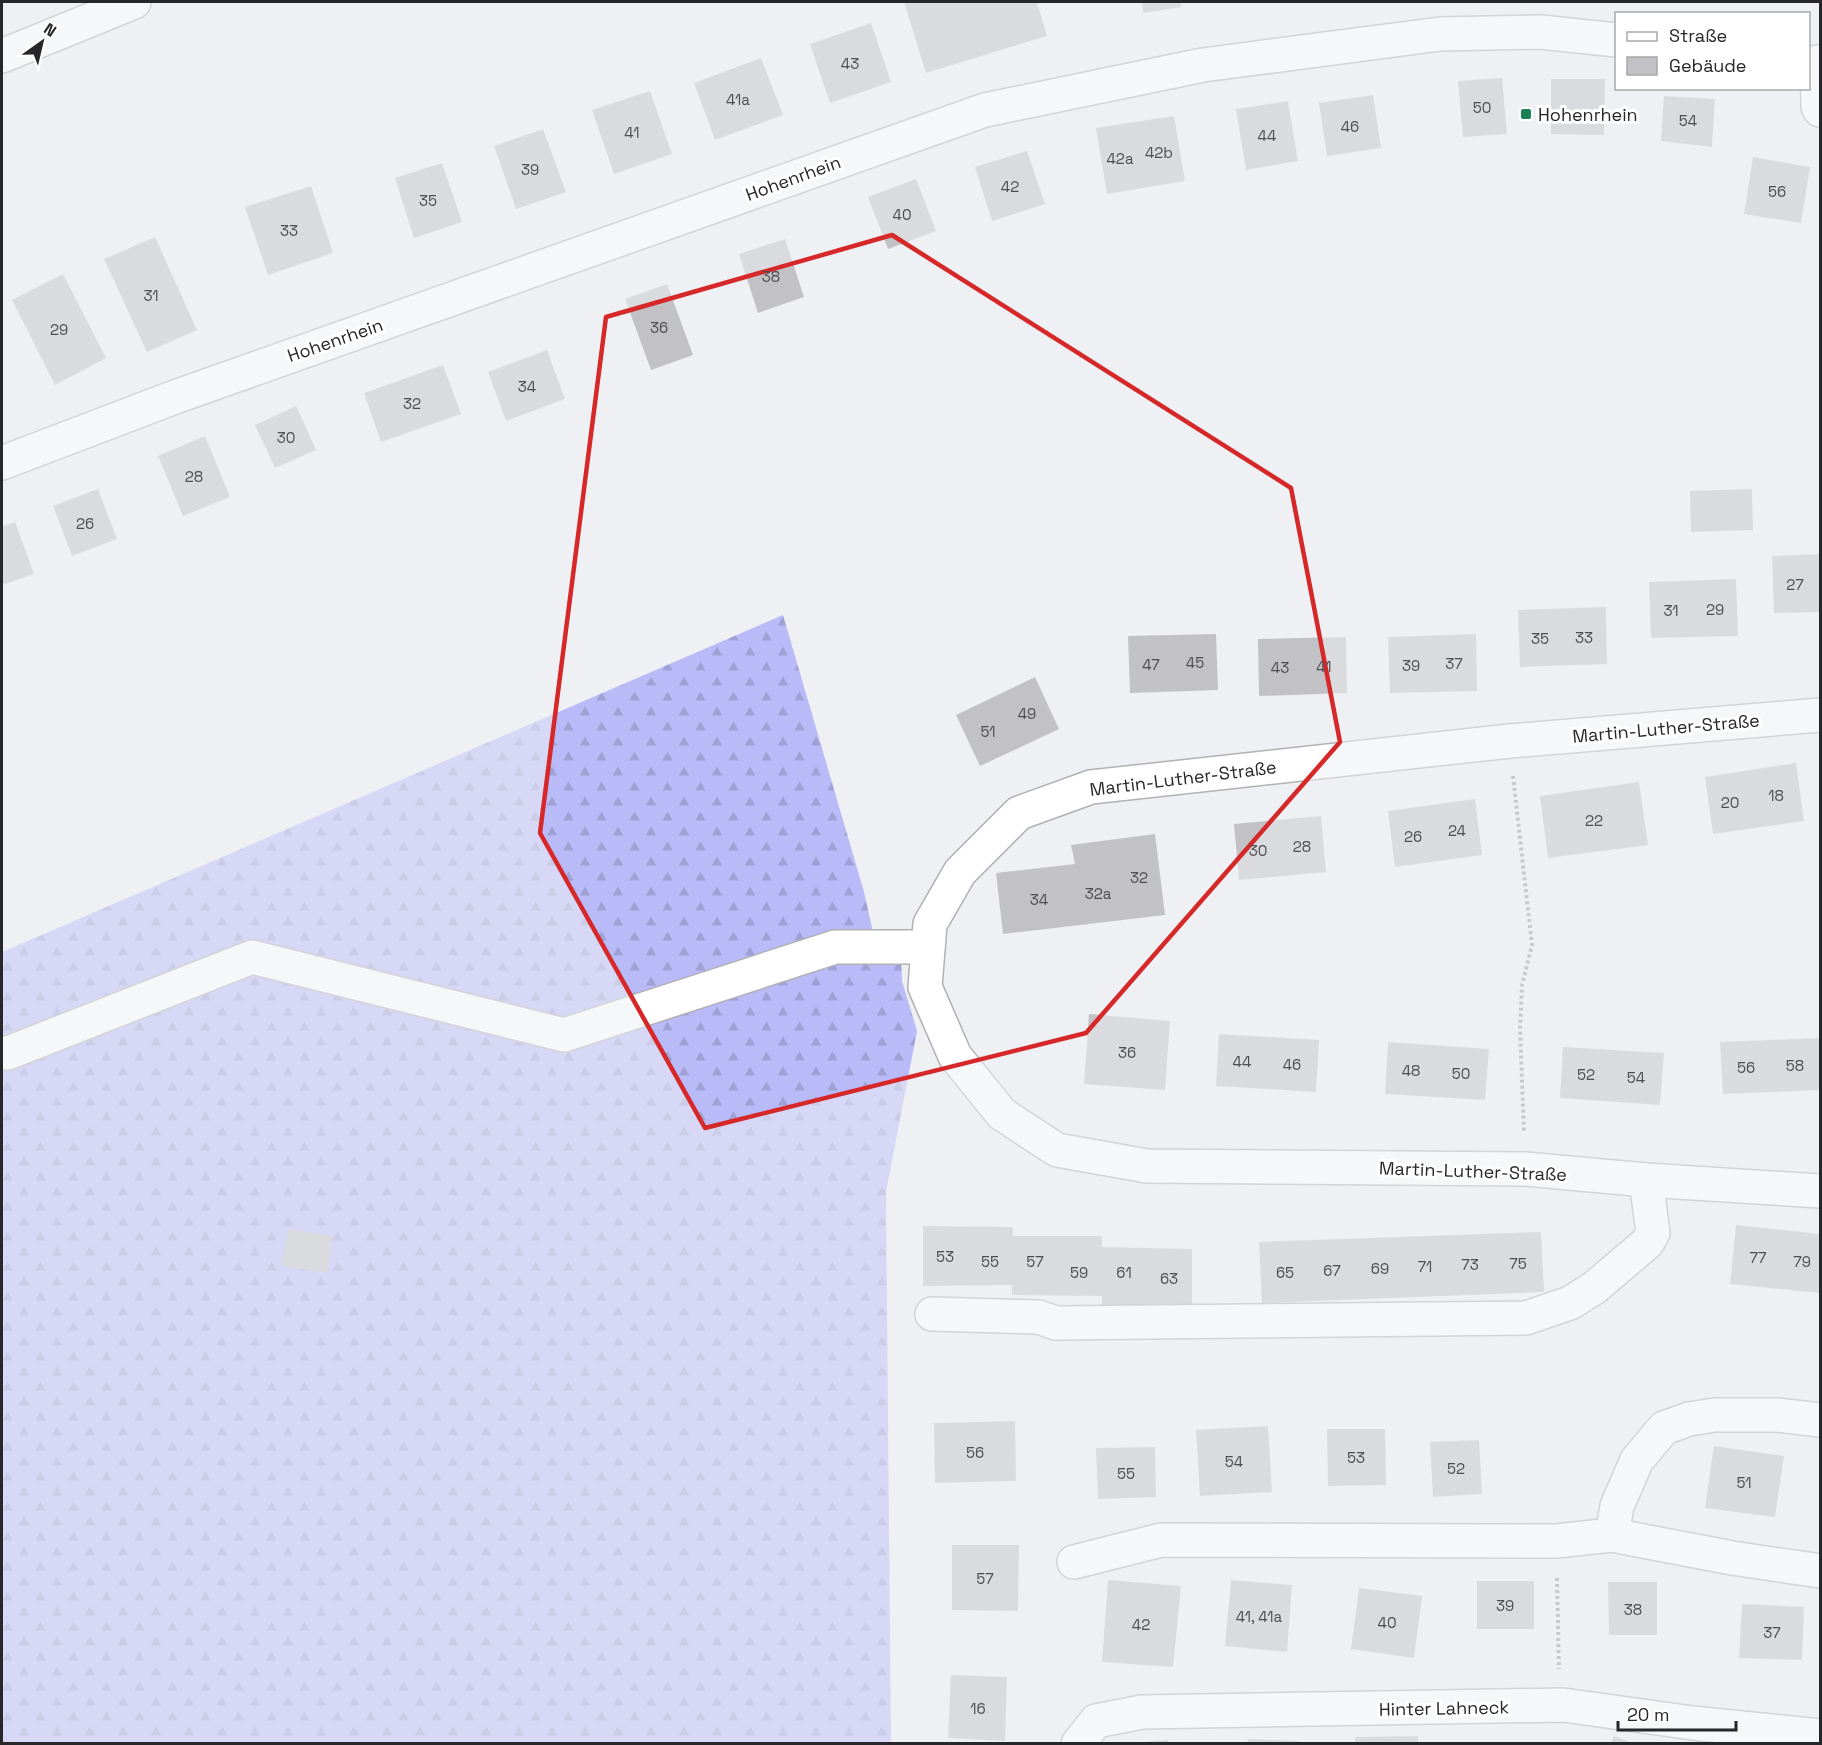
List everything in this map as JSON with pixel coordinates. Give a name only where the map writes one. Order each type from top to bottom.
[{"type":"street","points":[[2,56],[134,2]]},
{"type":"street","name":"Hohenrhein","points":[[2,463],[186,393],[985,110],[1203,65],[1440,34],[1541,32],[1615,40]]},
{"type":"street","points":[[1815,62],[1818,107],[1821,110]]},
{"type":"street","name":"Martin-Luther-Straße","points":[[1821,715],[1510,741],[1091,787],[1018,813],[960,872],[930,924],[925,987],[955,1056],[1002,1114],[1057,1150],[1147,1166],[1525,1169],[1646,1180],[1821,1191]]},
{"type":"street","points":[[2,1053],[8,1053],[252,957],[564,1035],[835,947],[928,947]]},
{"type":"street","points":[[932,1314],[1038,1317],[1056,1323],[1526,1318],[1570,1304],[1594,1288],[1647,1243],[1653,1233],[1646,1180]]},
{"type":"street","points":[[1612,1535],[1617,1506],[1637,1460],[1664,1428],[1689,1419],[1715,1415],[1776,1415],[1821,1420]]},
{"type":"street","points":[[1074,1562],[1161,1540],[1556,1541],[1612,1535],[1732,1558],[1821,1571]]},
{"type":"street","name":"Hinter Lahneck","points":[[1078,1743],[1096,1721],[1142,1712],[1563,1705],[1693,1723],[1821,1736]]},
{"type":"path","points":[[1510,741],[1532,945],[1522,985],[1525,1169]]},
{"type":"path","points":[[1556,1541],[1560,1683],[1563,1705]]},
{"type":"highlighted area","points":[[892,235],[1291,488],[1340,742],[1086,1033],[705,1128],[540,833],[606,317]]},
{"type":"green space","points":[[783,615],[864,892],[877,950],[901,950],[902,981],[917,1031],[886,1192],[891,1743],[2,1743],[2,952]]},
{"type":"building","points":[[904,2],[1037,2],[1047,36],[926,73]]},
{"type":"building","points":[[1142,2],[1180,2],[1181,7],[1143,13]]},
{"type":"building","points":[[871,23],[891,82],[830,103],[810,44]]},
{"type":"building","points":[[761,58],[783,115],[715,140],[694,83]]},
{"type":"building","points":[[1502,78],[1507,134],[1463,137],[1458,81]]},
{"type":"building","points":[[1551,79],[1605,79],[1604,135],[1551,134]]},
{"type":"building","points":[[650,91],[672,154],[614,174],[592,110]]},
{"type":"building","points":[[1373,95],[1381,148],[1327,156],[1319,103]]},
{"type":"building","points":[[1664,96],[1715,99],[1712,147],[1661,141]]},
{"type":"building","points":[[1288,101],[1298,161],[1246,170],[1236,109]]},
{"type":"building","points":[[1174,116],[1185,181],[1107,194],[1096,128]]},
{"type":"building","points":[[543,129],[566,192],[516,209],[494,146]]},
{"type":"building","points":[[1027,151],[1045,204],[992,221],[975,167]]},
{"type":"building","points":[[1753,157],[1810,167],[1801,223],[1744,214]]},
{"type":"building","points":[[442,163],[462,222],[414,238],[395,178]]},
{"type":"building","points":[[916,179],[936,231],[888,249],[868,197]]},
{"type":"building","points":[[311,186],[333,253],[268,275],[245,207]]},
{"type":"building","points":[[155,237],[197,330],[147,352],[104,259]]},
{"type":"building","points":[[785,239],[804,297],[758,313],[739,254]]},
{"type":"building","points":[[63,274],[106,358],[55,385],[12,300]]},
{"type":"building","points":[[667,284],[693,355],[651,370],[625,299]]},
{"type":"building","points":[[547,350],[565,399],[506,421],[488,372]]},
{"type":"building","points":[[443,365],[461,414],[381,442],[364,393]]},
{"type":"building","points":[[296,406],[316,450],[275,468],[255,425]]},
{"type":"building","points":[[205,436],[230,497],[183,516],[158,456]]},
{"type":"building","points":[[98,489],[117,539],[72,556],[53,506]]},
{"type":"building","points":[[1752,489],[1753,530],[1691,532],[1690,491]]},
{"type":"building","points":[[15,522],[34,574],[2,585],[2,527]]},
{"type":"building","points":[[1820,554],[1820,612],[1774,613],[1772,556]]},
{"type":"building","points":[[1736,579],[1738,636],[1651,638],[1649,582]]},
{"type":"building","points":[[1606,607],[1607,664],[1520,667],[1518,610]]},
{"type":"building","points":[[1216,634],[1218,690],[1130,693],[1128,636]]},
{"type":"building","points":[[1476,634],[1477,691],[1390,693],[1388,637]]},
{"type":"building","points":[[1346,637],[1347,693],[1259,696],[1258,639]]},
{"type":"building","points":[[1035,677],[1059,729],[980,766],[956,715]]},
{"type":"building","points":[[1796,763],[1804,821],[1713,834],[1705,777]]},
{"type":"building","points":[[1639,782],[1648,845],[1548,858],[1540,796]]},
{"type":"building","points":[[1475,799],[1482,855],[1395,867],[1388,811]]},
{"type":"building","points":[[1321,816],[1326,872],[1239,880],[1234,824]]},
{"type":"building","points":[[1155,834],[1165,915],[1003,934],[996,873],[1075,864],[1071,845]]},
{"type":"building","points":[[1089,1014],[1170,1021],[1165,1090],[1084,1084]]},
{"type":"building","points":[[1219,1034],[1319,1040],[1316,1092],[1216,1086]]},
{"type":"building","points":[[1820,1038],[1820,1090],[1723,1094],[1720,1042]]},
{"type":"building","points":[[1388,1042],[1489,1049],[1485,1100],[1385,1094]]},
{"type":"building","points":[[1563,1047],[1664,1053],[1660,1105],[1560,1098]]},
{"type":"building","points":[[1736,1225],[1820,1234],[1820,1293],[1730,1284]]},
{"type":"building","points":[[923,1226],[1013,1227],[1013,1236],[1102,1236],[1102,1247],[1192,1249],[1192,1308],[1102,1308],[1102,1296],[1012,1295],[1012,1285],[923,1286]]},
{"type":"building","points":[[288,1229],[332,1236],[327,1273],[282,1266]]},
{"type":"building","points":[[1541,1232],[1544,1292],[1262,1303],[1259,1242]]},
{"type":"building","points":[[1015,1421],[1016,1481],[935,1483],[934,1423]]},
{"type":"building","points":[[1268,1426],[1272,1492],[1200,1496],[1196,1430]]},
{"type":"building","points":[[1327,1429],[1385,1429],[1386,1485],[1328,1486]]},
{"type":"building","points":[[1479,1440],[1482,1494],[1433,1497],[1430,1442]]},
{"type":"building","points":[[1714,1446],[1784,1456],[1775,1517],[1705,1508]]},
{"type":"building","points":[[1155,1447],[1156,1497],[1098,1499],[1096,1448]]},
{"type":"building","points":[[952,1545],[1019,1545],[1018,1611],[952,1610]]},
{"type":"building","points":[[1108,1580],[1181,1586],[1173,1667],[1102,1662]]},
{"type":"building","points":[[1231,1580],[1292,1585],[1287,1652],[1225,1646]]},
{"type":"building","points":[[1477,1581],[1534,1581],[1534,1629],[1477,1629]]},
{"type":"building","points":[[1608,1582],[1657,1582],[1657,1635],[1609,1635]]},
{"type":"building","points":[[1359,1588],[1422,1596],[1414,1658],[1351,1649]]},
{"type":"building","points":[[1742,1604],[1804,1607],[1802,1660],[1739,1658]]},
{"type":"building","points":[[951,1675],[1007,1677],[1005,1741],[948,1738]]},
{"type":"building","points":[[1418,1736],[1418,1743],[1355,1743],[1355,1737]]},
{"type":"building","points":[[1614,1736],[1632,1743],[1611,1743]]},
{"type":"building","points":[[1248,1739],[1300,1741],[1300,1743],[1247,1743]]},
{"type":"building","points":[[1168,1740],[1169,1743],[1141,1743],[1141,1742]]},
{"type":"place","name":"Hohenrhein","points":[[1526,114]]}]
